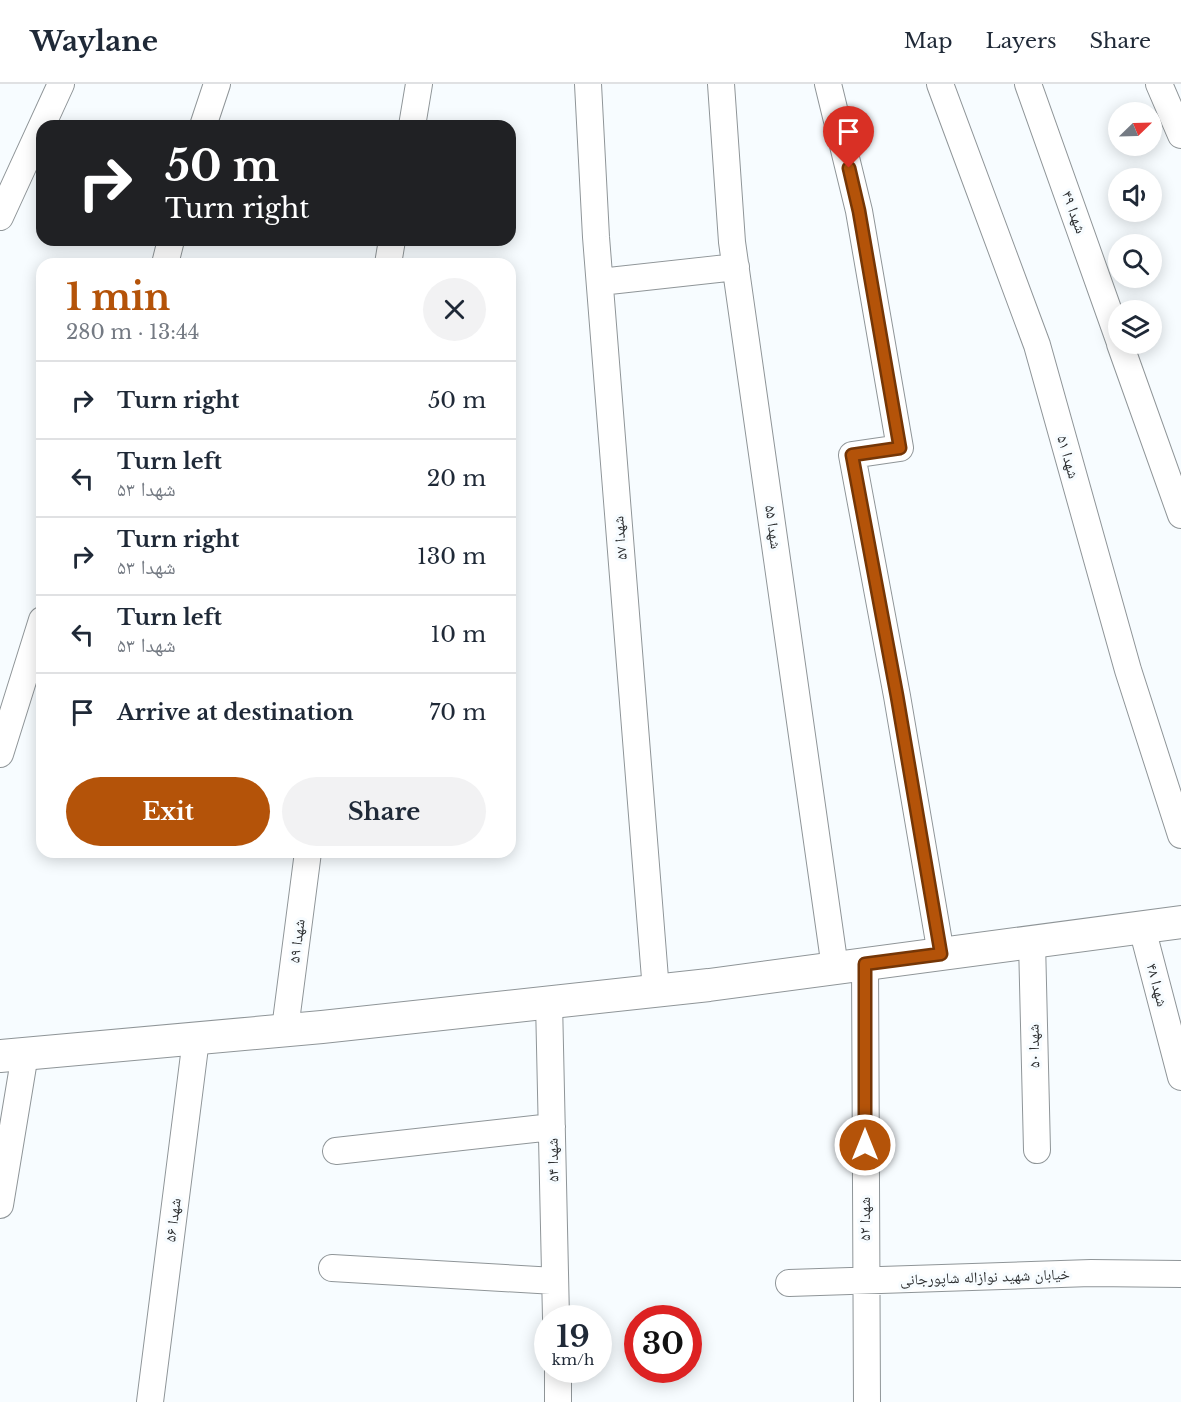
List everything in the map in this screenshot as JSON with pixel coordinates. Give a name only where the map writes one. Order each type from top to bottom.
[{"type":"main road","points":[[12,1055],[322,1027],[656,991],[1181,922]]},
{"type":"street","points":[[44,120],[61,84]]},
{"type":"street","points":[[205,120],[217,84]]},
{"type":"street","points":[[413,120],[419,84]]},
{"type":"street","name":"شهدا ۵۷","points":[[588,84],[600,282],[656,991]]},
{"type":"street","name":"شهدا ۵۵","points":[[721,84],[732,242],[850,966]]},
{"type":"street","points":[[828,84],[859,211],[900,448],[852,455],[897,696],[941,954]]},
{"type":"street","name":"شهدا ۵۱","points":[[940,84],[1037,345],[1128,669],[1181,835]]},
{"type":"street","name":"شهدا ۴۹","points":[[1029,84],[1108,308]]},
{"type":"street","points":[[1159,84],[1181,135]]},
{"type":"street","points":[[0,217],[36,139]]},
{"type":"street","points":[[600,282],[736,267]]},
{"type":"street","name":"شهدا ۴۹","points":[[1124,354],[1181,515]]},
{"type":"street","points":[[0,754],[36,639]]},
{"type":"street","name":"شهدا ۵۹","points":[[285,1029],[308,858]]},
{"type":"street","name":"شهدا ۴۸","points":[[1142,928],[1181,1077]]},
{"type":"street","name":"شهدا ۵۰","points":[[1032,942],[1037,1150]]},
{"type":"street","name":"شهدا ۵۲","points":[[850,966],[865,1281],[867,1402]]},
{"type":"street","name":"شهدا ۵۴","points":[[549,1002],[556,1305]]},
{"type":"street","name":"شهدا ۵۶","points":[[150,1402],[196,1039]]},
{"type":"street","points":[[0,1205],[12,1055]]},
{"type":"street","points":[[336,1151],[552,1127]]},
{"type":"street","points":[[332,1268],[555,1281]]},
{"type":"street","name":"خیابان شهید نوازاله شاپورجانی","points":[[789,1283],[1091,1273],[1181,1274]]},
{"type":"street","points":[[558,1383],[558,1402]]},
{"type":"route","points":[[849,168],[859,211],[900,448],[852,455],[897,696],[941,954],[865,964],[865,1145]]}]
